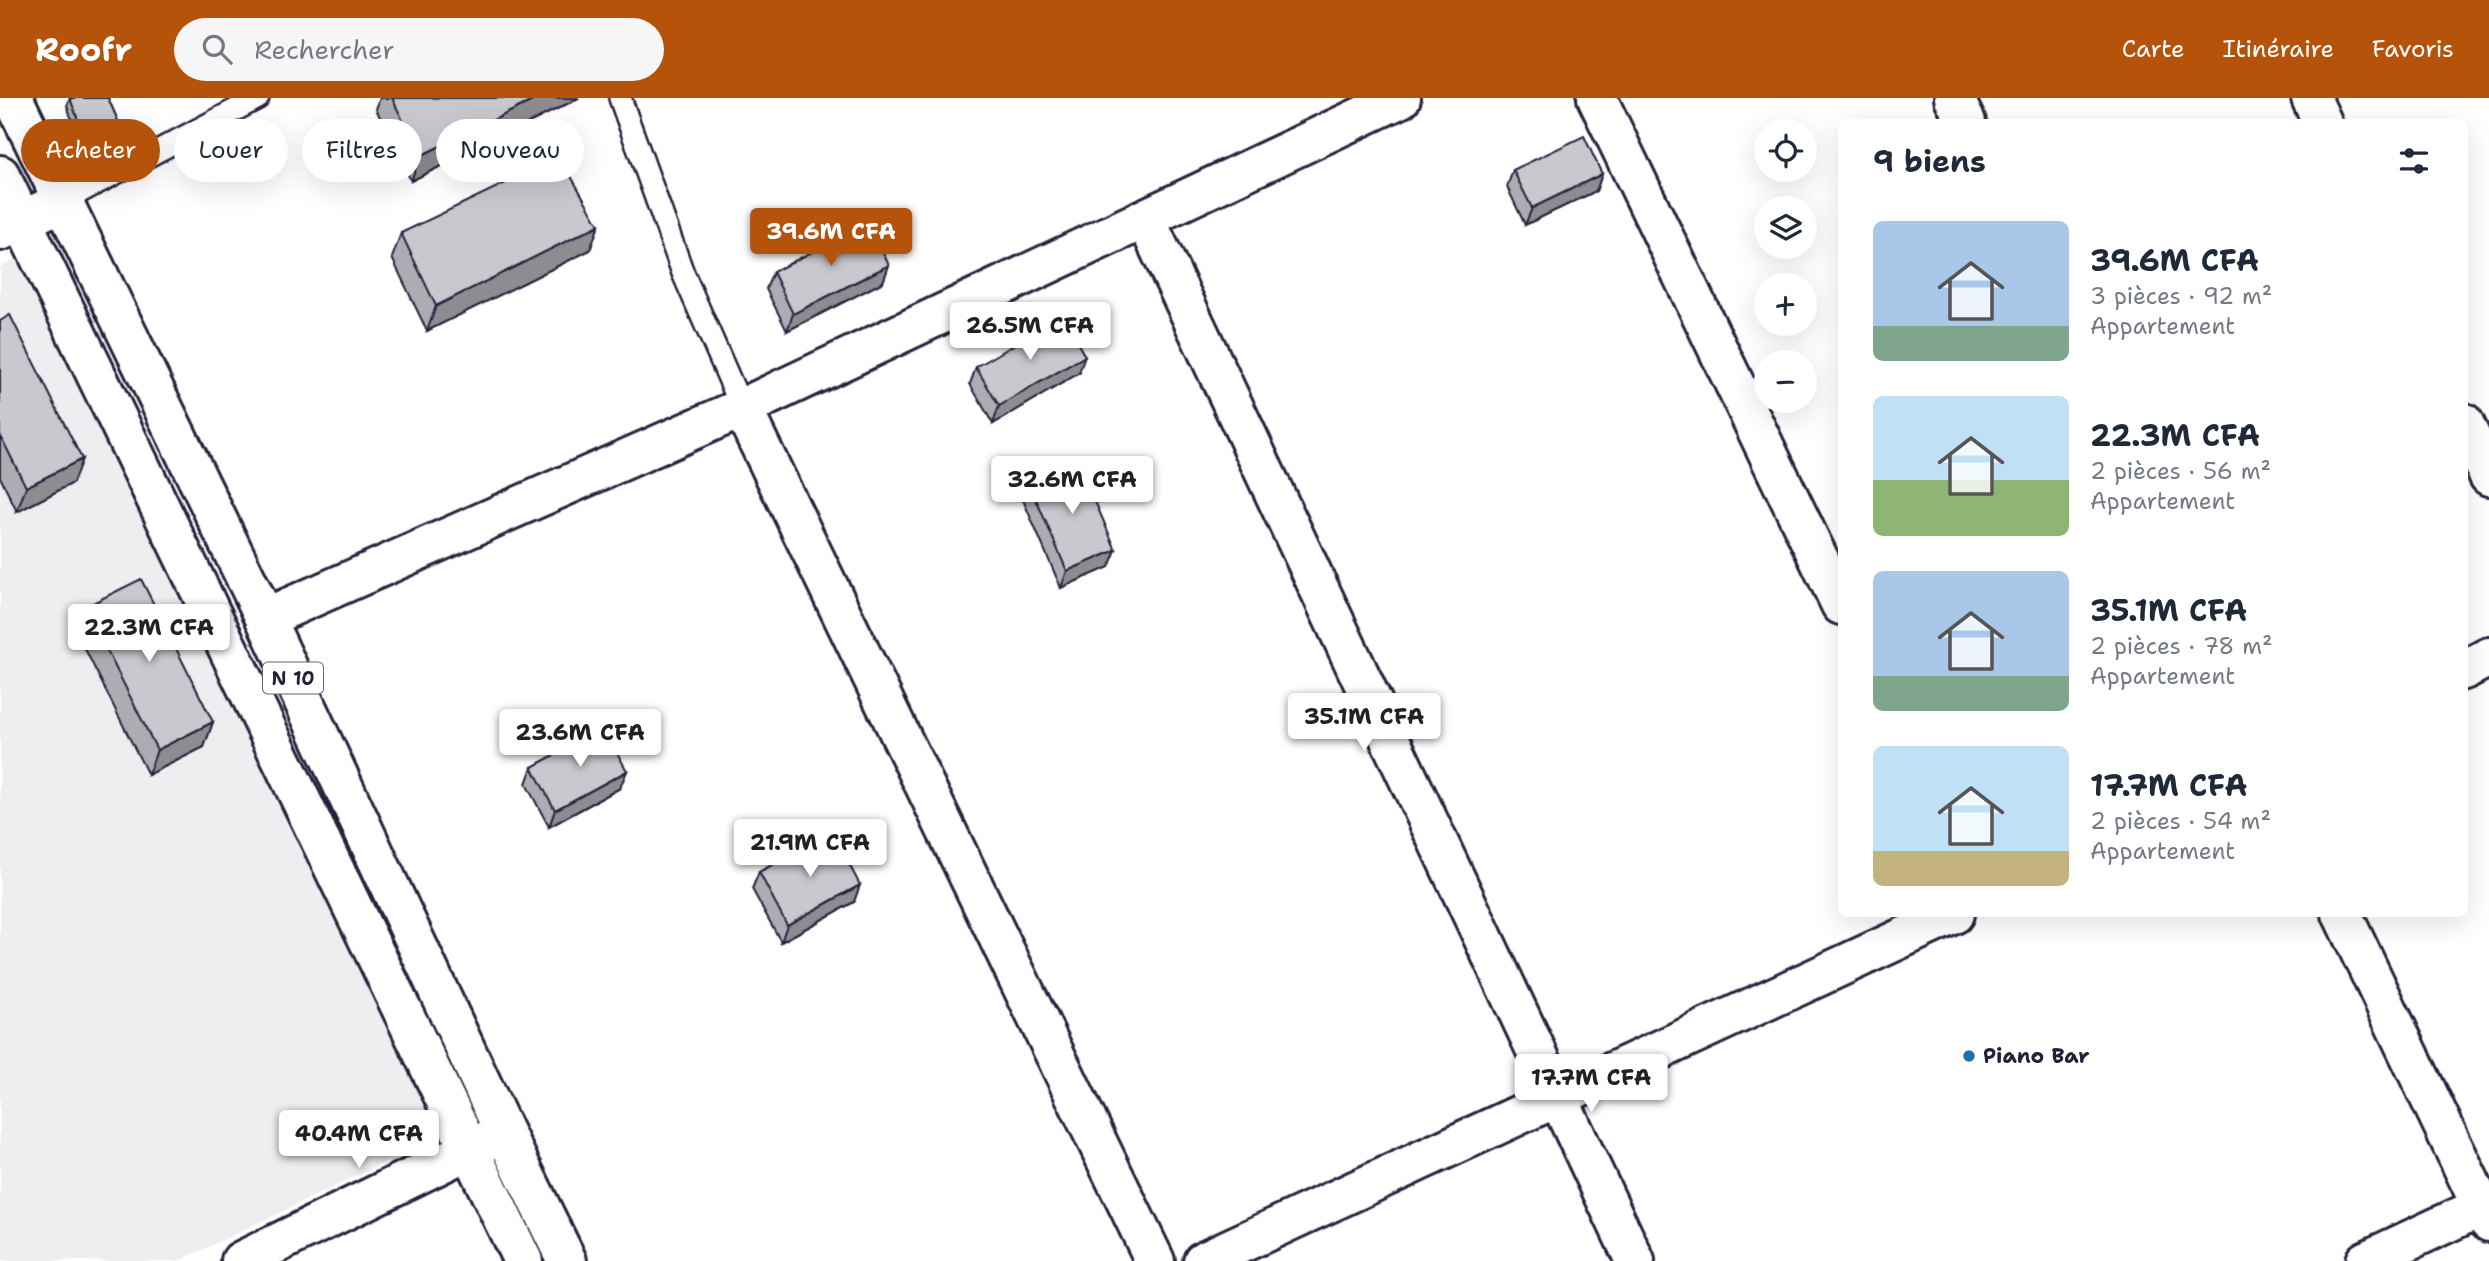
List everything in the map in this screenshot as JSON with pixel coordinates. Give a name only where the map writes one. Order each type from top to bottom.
[{"type":"street","name":"N 10","points":[[13,98],[61,202],[265,618],[504,1132],[568,1261]]},
{"type":"street","points":[[265,618],[742,408],[1401,98]]},
{"type":"street","points":[[1597,98],[1838,599]]},
{"type":"street","points":[[1954,98],[1964,119]]},
{"type":"street","points":[[2311,98],[2321,119]]},
{"type":"street","name":"N 10","points":[[0,175],[11,225],[523,1261]]},
{"type":"street","points":[[11,225],[61,202]]},
{"type":"street","points":[[1146,220],[1635,1261]]},
{"type":"street","points":[[742,408],[1155,1261]]},
{"type":"street","points":[[2468,431],[2489,475]]},
{"type":"street","points":[[2468,668],[2489,657]]},
{"type":"street","points":[[1203,1261],[1947,917]]},
{"type":"street","points":[[2343,917],[2485,1215],[2365,1261]]},
{"type":"street","points":[[241,1261],[504,1132]]},
{"type":"lane","points":[[61,202],[258,98]]},
{"type":"lane","points":[[620,98],[682,273],[742,408]]},
{"type":"shaded area","points":[[16,259],[440,1136],[179,1261],[0,1261],[0,267]]},
{"type":"building","points":[[70,98],[108,98],[117,119],[78,119]]},
{"type":"building","points":[[392,98],[538,98],[495,119],[436,119],[436,148],[422,155],[422,119],[402,119]]},
{"type":"building","points":[[1584,136],[1602,174],[1532,208],[1513,170]]},
{"type":"building","points":[[508,182],[574,182],[599,225],[436,306],[401,233]]},
{"type":"building","points":[[868,223],[889,265],[793,314],[773,272]]},
{"type":"building","points":[[10,315],[82,459],[26,487],[0,435],[0,321]]},
{"type":"building","points":[[1062,317],[1085,356],[999,406],[976,367]]},
{"type":"building","points":[[1078,462],[1116,550],[1067,571],[1029,483]]},
{"type":"building","points":[[141,579],[213,722],[157,750],[85,607]]},
{"type":"building","points":[[604,728],[627,771],[555,810],[532,767]]},
{"type":"building","points":[[832,832],[860,885],[787,925],[759,872]]},
{"type":"place","name":"Piano Bar","points":[[1969,1056]]}]
